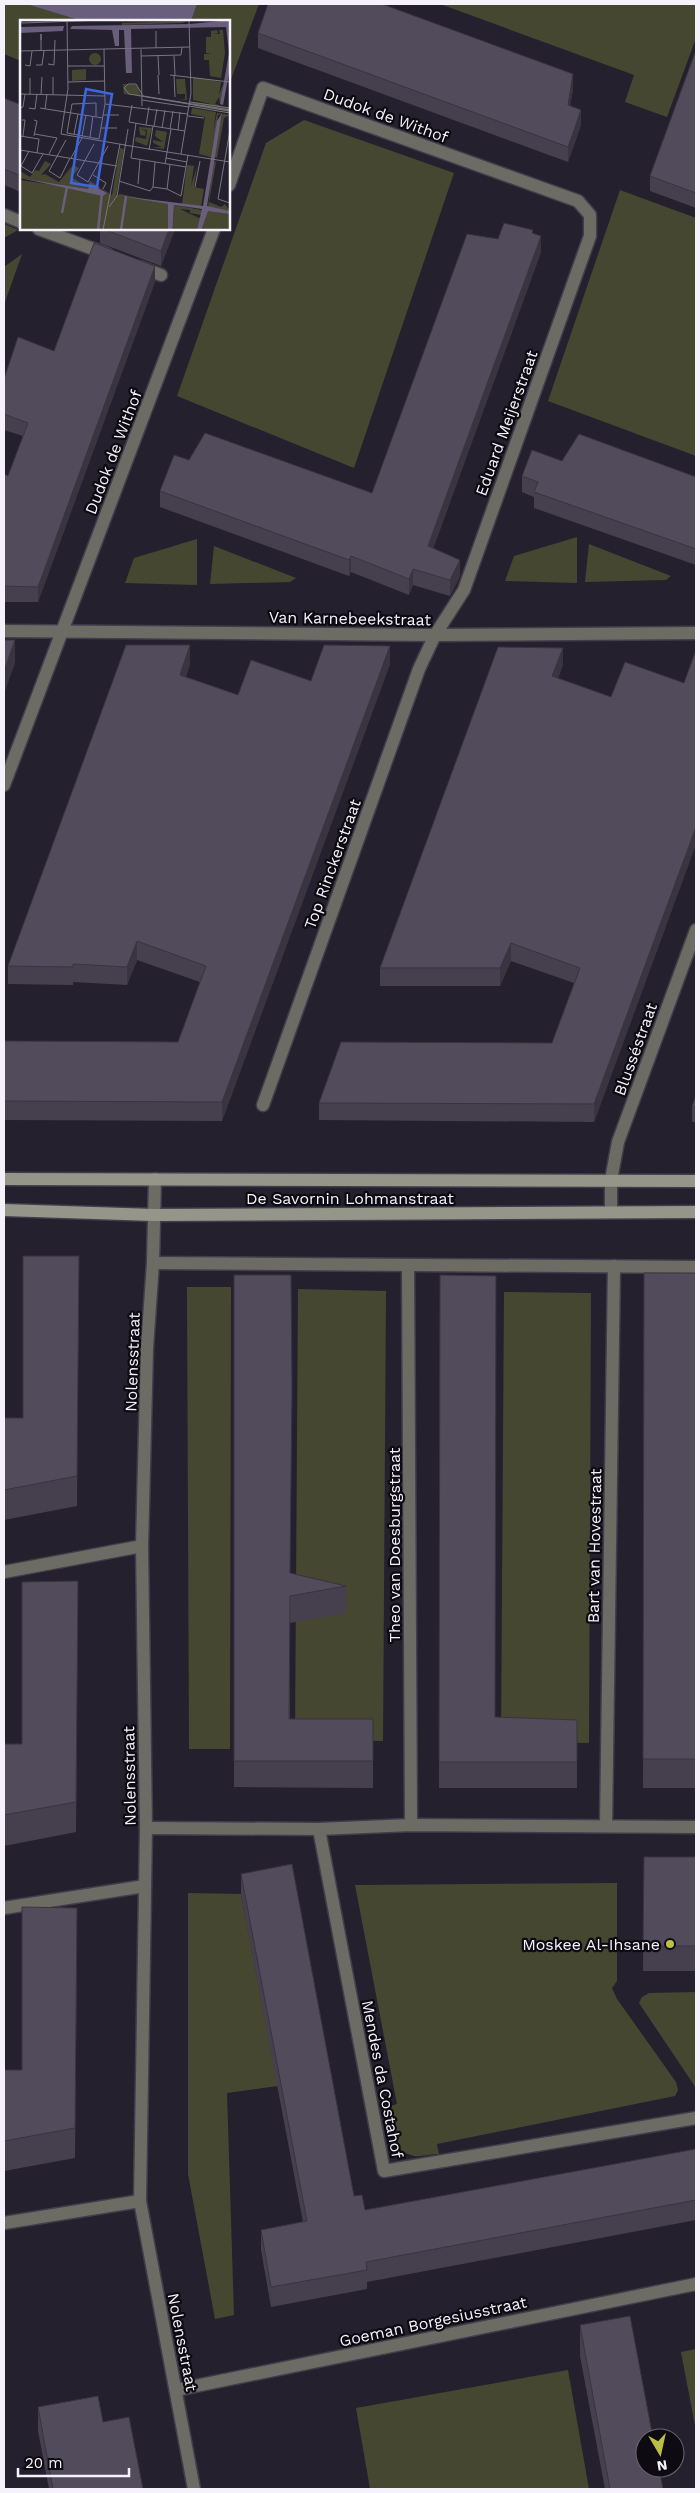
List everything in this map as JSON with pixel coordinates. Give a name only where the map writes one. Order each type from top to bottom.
[{"type":"street","name":"Dudok de Withof","points":[[230,182],[263,88],[578,201],[590,215]]},
{"type":"street","points":[[4,215],[20,222]]},
{"type":"street","name":"Eduard Meijerstraat","points":[[436,635],[464,590],[590,236],[590,215]]},
{"type":"street","points":[[42,230],[161,275]]},
{"type":"street","name":"Dudok de Withof","points":[[4,785],[214,230]]},
{"type":"street","name":"Van Karnebeekstraat","points":[[4,631],[64,630],[436,635],[696,633]]},
{"type":"street","name":"Top Rinckerstraat","points":[[263,1105],[416,678],[436,635]]},
{"type":"street","name":"Blusséstraat","points":[[611,1212],[611,1180],[618,1142],[696,930]]},
{"type":"street","name":"De Savornin Lohmanstraat","points":[[4,1179],[696,1181]]},
{"type":"street","name":"Nolensstraat","points":[[155,1180],[153,1263],[147,1348],[142,1546],[146,1828],[140,2201],[194,2489]]},
{"type":"street","name":"De Savornin Lohmanstraat","points":[[4,1210],[154,1214],[696,1212]]},
{"type":"street","points":[[153,1263],[696,1267]]},
{"type":"street","name":"Theo van Doesburgstraat","points":[[408,1265],[412,1825]]},
{"type":"street","name":"Bart van Hovestraat","points":[[606,1826],[614,1266]]},
{"type":"street","points":[[4,1572],[142,1546]]},
{"type":"street","points":[[146,1828],[319,1829],[412,1825],[696,1827]]},
{"type":"street","name":"Mendes da Costahof","points":[[319,1829],[384,2171],[696,2118]]},
{"type":"street","points":[[4,1908],[145,1886]]},
{"type":"street","points":[[4,2223],[140,2201]]},
{"type":"street","name":"Goeman Borgesiusstraat","points":[[176,2390],[696,2284]]},
{"type":"green space","points":[[4,4],[26,4],[79,20],[20,20],[20,61],[4,54]]},
{"type":"green space","points":[[197,4],[259,4],[230,82],[230,20],[191,20]]},
{"type":"green space","points":[[440,4],[696,4],[696,38],[667,117],[625,102],[634,75]]},
{"type":"green space","points":[[304,120],[454,173],[354,468],[177,396],[266,143]]},
{"type":"green space","points":[[620,190],[696,218],[696,456],[548,401]]},
{"type":"green space","points":[[4,224],[18,230],[4,238]]},
{"type":"green space","points":[[22,254],[4,305],[4,267]]},
{"type":"green space","points":[[577,537],[577,583],[505,581],[514,556]]},
{"type":"green space","points":[[197,539],[197,585],[125,583],[134,558]]},
{"type":"green space","points":[[589,544],[671,576],[666,580],[585,582]]},
{"type":"green space","points":[[214,546],[296,578],[290,582],[210,584]]},
{"type":"green space","points":[[187,1287],[231,1287],[230,1749],[189,1749]]},
{"type":"green space","points":[[298,1289],[386,1291],[383,1741],[295,1740]]},
{"type":"green space","points":[[504,1292],[591,1293],[589,1743],[501,1742]]},
{"type":"green space","points":[[617,1883],[617,1981],[612,1988],[617,1999],[676,2082],[678,2090],[675,2096],[437,2144],[439,2154],[414,2156],[400,2149],[391,2138],[383,2108],[397,2104],[355,1885]]},
{"type":"green space","points":[[188,1893],[241,1894],[278,2086],[227,2093],[234,2315],[215,2319],[188,2174]]},
{"type":"green space","points":[[696,1992],[696,2088],[639,2003],[642,1997],[649,1993]]},
{"type":"green space","points":[[696,2349],[696,2431],[681,2352]]},
{"type":"green space","points":[[568,2370],[589,2489],[370,2489],[356,2408]]},
{"type":"shaded area","points":[[26,4],[197,4],[191,20],[79,20]]},
{"type":"building","points":[[268,4],[382,4],[573,74],[568,105],[581,110],[568,147],[258,33]]},
{"type":"building","points":[[696,50],[696,193],[650,176]]},
{"type":"building","points":[[4,98],[20,105],[20,176],[4,169]]},
{"type":"building","points":[[504,223],[533,230],[532,233],[541,236],[428,546],[460,560],[450,580],[413,569],[409,579],[351,556],[349,560],[160,491],[174,455],[189,460],[205,433],[372,493],[467,234],[498,239]]},
{"type":"building","points":[[106,230],[169,230],[161,251]]},
{"type":"building","points":[[94,243],[155,266],[38,587],[4,586],[4,474],[8,476],[28,423],[4,414],[4,379],[18,337],[54,351]]},
{"type":"building","points":[[579,434],[696,477],[696,549],[534,492],[538,482],[522,476],[532,450],[562,461]]},
{"type":"building","points":[[4,640],[15,640],[4,671]]},
{"type":"building","points":[[126,645],[190,645],[180,675],[238,695],[251,660],[311,681],[324,645],[390,646],[222,1102],[4,1101],[4,1041],[178,1042],[206,966],[137,941],[127,967],[73,964],[73,967],[8,966]]},
{"type":"building","points":[[498,647],[563,648],[552,676],[611,697],[625,662],[684,683],[696,650],[696,827],[594,1104],[319,1103],[341,1042],[552,1043],[580,968],[511,943],[500,968],[380,968]]},
{"type":"building","points":[[696,1095],[696,1107],[692,1107]]},
{"type":"building","points":[[23,1256],[79,1256],[77,1476],[4,1490],[4,1418],[23,1418]]},
{"type":"building","points":[[644,1273],[696,1273],[696,1759],[643,1759]]},
{"type":"building","points":[[234,1275],[291,1275],[290,1573],[346,1586],[290,1596],[289,1719],[373,1719],[373,1761],[234,1761]]},
{"type":"building","points":[[440,1275],[496,1276],[495,1717],[577,1720],[577,1762],[439,1762]]},
{"type":"building","points":[[78,1581],[76,1802],[4,1815],[4,1744],[22,1744],[22,1582]]},
{"type":"building","name":"Moskee Al-Ihsane","points":[[644,1857],[696,1857],[696,1946],[643,1946]]},
{"type":"building","points":[[292,1864],[354,2196],[362,2195],[365,2210],[696,2149],[696,2200],[366,2262],[367,2270],[271,2287],[261,2230],[307,2221],[241,1874]]},
{"type":"building","points":[[22,1907],[77,1908],[75,2128],[4,2141],[4,2070],[22,2070]]},
{"type":"building","points":[[630,2316],[651,2428],[635,2428],[635,2478],[661,2478],[663,2489],[610,2489],[580,2325]]},
{"type":"building","points":[[98,2396],[103,2422],[129,2417],[143,2489],[53,2489],[38,2407]]},
{"type":"place","name":"Moskee Al-Ihsane","points":[[670,1944]]}]
